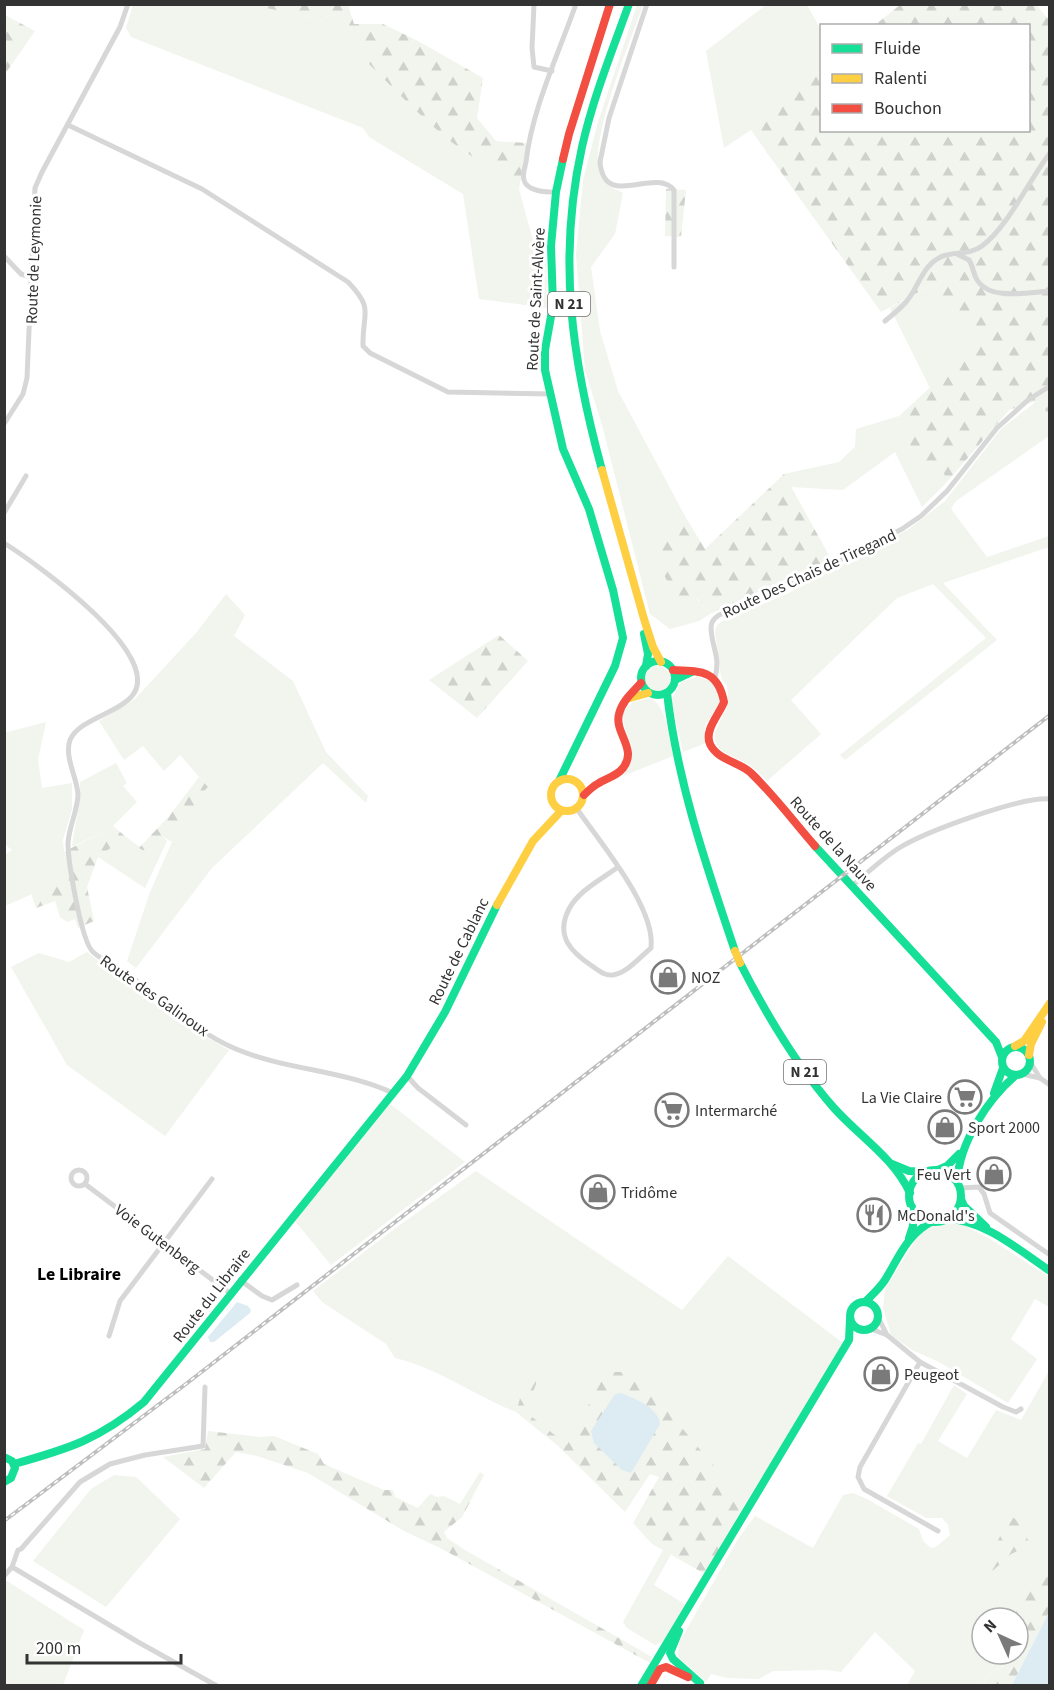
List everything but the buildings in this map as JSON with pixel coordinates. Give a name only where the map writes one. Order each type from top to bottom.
[{"type":"main road","name":"Route de Saint-Alvère","points":[[559,781],[615,666],[623,638],[622,627],[589,509],[564,449],[545,370],[545,350],[553,305],[551,246],[556,192],[569,134],[610,4]]},
{"type":"main road","name":"N 21","points":[[629,4],[582,146],[572,211],[570,316],[581,383],[639,604],[655,653],[661,662]]},
{"type":"main road","name":"N 21","points":[[639,604],[648,654],[646,666]]},
{"type":"main road","points":[[629,698],[648,693],[662,694],[671,690],[675,680],[673,670],[666,663],[656,662],[646,666],[642,674],[642,683],[648,693]]},
{"type":"main road","points":[[673,670],[693,671],[715,677]]},
{"type":"main road","points":[[675,680],[693,671]]},
{"type":"main road","name":"Route de la Nauve","points":[[715,677],[720,685],[724,702],[710,729],[709,739],[714,751],[750,772],[841,876],[996,1042],[1002,1057]]},
{"type":"main road","points":[[548,821],[561,811],[577,809],[584,795],[597,783],[616,774],[625,765],[628,746],[618,724],[618,716],[623,704],[642,683]]},
{"type":"main road","name":"N 21","points":[[662,694],[697,832],[718,902],[740,963],[778,1034],[811,1080],[835,1109],[891,1163],[910,1193]]},
{"type":"main road","points":[[569,759],[576,781],[584,795]]},
{"type":"main road","points":[[548,821],[552,802],[551,793],[559,781],[597,783]]},
{"type":"main road","points":[[552,802],[561,811]]},
{"type":"main road","name":"Route de Cablanc","points":[[393,1093],[426,1049],[528,846],[548,821]]},
{"type":"main road","points":[[988,1108],[1000,1081],[1003,1068],[1002,1057],[1007,1049],[1024,1041],[1050,1003]]},
{"type":"main road","points":[[865,1302],[880,1287],[908,1241],[913,1226],[910,1193],[915,1180],[926,1172],[947,1166],[962,1151],[988,1108],[1008,1081],[1029,1067],[1031,1044],[1050,1008]]},
{"type":"main road","name":"Route de la Nauve","points":[[996,1042],[1013,1047]]},
{"type":"main road","points":[[1013,1047],[1023,1048],[1030,1059]]},
{"type":"main road","points":[[1003,1068],[1009,1073],[1019,1074]]},
{"type":"main road","name":"Route du Libraire","points":[[14,1464],[86,1441],[125,1418],[157,1388],[240,1280],[339,1162],[393,1093]]},
{"type":"main road","points":[[962,1151],[957,1170],[961,1199],[971,1214],[993,1234]]},
{"type":"main road","name":"N 21","points":[[891,1163],[909,1171],[926,1172]]},
{"type":"main road","points":[[938,1170],[952,1176],[959,1185]]},
{"type":"main road","points":[[944,1220],[956,1212],[961,1199]]},
{"type":"main road","points":[[912,1207],[918,1214],[933,1221]]},
{"type":"main road","points":[[908,1241],[926,1224],[933,1221],[963,1220],[993,1234],[1050,1271]]},
{"type":"main road","points":[[849,1340],[867,1330],[879,1319],[875,1306],[880,1287]]},
{"type":"main road","points":[[648,1686],[661,1657],[849,1340],[852,1308],[858,1303],[865,1302],[875,1306]]},
{"type":"main road","points":[[850,1320],[855,1328],[867,1330]]},
{"type":"main road","points":[[4,1457],[14,1464],[14,1475],[4,1482]]},
{"type":"main road","points":[[697,1597],[670,1653],[673,1659],[702,1684]]},
{"type":"main road","points":[[641,1686],[679,1631]]},
{"type":"main road","points":[[661,1657],[702,1684]]},
{"type":"main road","points":[[648,1686],[660,1669],[666,1667],[702,1684]]},
{"type":"street","name":"Route de Leymonie","points":[[4,424],[23,394],[27,378],[35,188],[120,27],[128,4]]},
{"type":"street","points":[[534,4],[532,48],[534,67],[552,71]]},
{"type":"street","points":[[556,192],[539,191],[527,186],[523,180],[528,144],[576,4]]},
{"type":"street","points":[[647,4],[609,118],[600,169],[607,180],[623,188],[645,182],[657,182],[667,184],[674,190],[674,267]]},
{"type":"street","points":[[68,125],[202,189],[348,282],[360,295],[367,313],[363,346],[370,353],[448,392],[550,394]]},
{"type":"street","points":[[885,321],[906,302],[928,267],[939,258],[953,253],[973,253],[985,244],[1002,225],[1050,153]]},
{"type":"street","points":[[953,253],[969,260],[976,280],[986,288],[1001,293],[1023,294],[1050,291]]},
{"type":"street","points":[[4,256],[21,274],[31,278]]},
{"type":"street","name":"Route Des Chais de Tiregand","points":[[715,677],[718,658],[710,626],[713,620],[719,615],[786,587],[861,550],[921,516],[947,491],[997,428],[1028,400],[1050,386]]},
{"type":"street","points":[[4,513],[26,476]]},
{"type":"street","name":"Route des Galinoux","points":[[4,543],[51,576],[109,628],[136,667],[138,680],[136,690],[130,699],[79,729],[70,739],[68,749],[78,793],[68,844],[81,926],[91,951],[127,973],[180,1015],[236,1049],[282,1063],[371,1083],[393,1093]]},
{"type":"street","points":[[852,886],[899,848],[933,831],[1023,801],[1050,799]]},
{"type":"street","points":[[577,809],[618,867],[637,895],[652,938],[651,948],[621,973],[610,976],[575,955],[564,935],[565,919],[576,898],[618,867]]},
{"type":"street","points":[[1030,1059],[1040,1078]]},
{"type":"street","points":[[1019,1074],[1040,1078],[1050,1085]]},
{"type":"street","points":[[407,1076],[418,1088],[466,1125]]},
{"type":"street","points":[[109,1336],[120,1301],[212,1179]]},
{"type":"street","name":"Voie Gutenberg","points":[[85,1184],[230,1293]]},
{"type":"street","points":[[959,1185],[979,1187],[984,1194],[990,1213],[1049,1253]]},
{"type":"street","points":[[240,1280],[262,1296],[272,1300],[297,1285]]},
{"type":"street","points":[[879,1319],[887,1335],[920,1362],[1003,1407],[1016,1412],[1021,1409]]},
{"type":"street","points":[[867,1330],[887,1335]]},
{"type":"street","points":[[920,1362],[860,1467],[858,1477],[864,1488],[938,1531]]},
{"type":"street","points":[[4,1576],[12,1567],[18,1550],[29,1541],[80,1482],[110,1464],[145,1455],[203,1446],[205,1388]]},
{"type":"street","points":[[12,1567],[217,1686]]},
{"type":"green space","points":[[251,4],[312,18],[339,15],[347,24],[366,61],[447,139],[519,189],[535,248],[546,252],[547,308],[479,299],[463,194],[369,137],[363,128],[131,37],[126,28],[133,5]]},
{"type":"green space","points":[[253,5],[348,5],[354,24],[383,24],[483,78],[477,118],[496,141],[527,143],[519,189],[447,139],[412,107],[366,61],[347,24],[339,15],[312,18]]},
{"type":"green space","points":[[637,5],[643,5],[611,95],[599,146],[598,167],[603,181],[623,193],[615,234],[591,267],[600,331],[618,391],[686,518],[652,547],[710,614],[699,621],[670,629],[650,614],[602,425],[585,370],[576,254],[583,180],[598,122]]},
{"type":"green space","points":[[766,5],[807,5],[820,28],[820,71],[751,130],[724,148],[706,51]]},
{"type":"green space","points":[[900,5],[1036,5],[1050,21],[1049,411],[1047,412],[1037,401],[1009,410],[947,482],[945,475],[915,457],[899,416],[980,342],[930,286],[881,312],[751,130],[820,71],[820,132],[1030,132],[1030,24],[876,24]]},
{"type":"green space","points":[[5,15],[35,31],[5,74]]},
{"type":"green space","points":[[666,189],[686,190],[681,237],[665,236]]},
{"type":"green space","points":[[930,286],[980,342],[930,388],[890,308]]},
{"type":"green space","points":[[1037,401],[1047,412],[1049,411],[1049,436],[956,501],[951,509],[987,557],[1049,536],[1049,547],[943,583],[997,640],[845,760],[840,755],[986,638],[933,584],[897,598],[791,700],[821,734],[767,781],[752,767],[718,747],[714,735],[727,706],[728,696],[727,686],[722,680],[720,671],[715,632],[717,625],[726,619],[787,594],[909,529],[945,501],[1001,429]]},
{"type":"green space","points":[[899,416],[915,457],[946,475],[947,482],[922,507],[895,452],[843,490],[791,487],[784,474],[839,462],[855,447],[856,429]]},
{"type":"green space","points":[[784,474],[831,559],[710,614],[698,599],[679,599],[666,579],[652,547],[686,518],[705,549]]},
{"type":"green space","points":[[226,594],[245,615],[234,636],[293,681],[326,752],[368,796],[366,803],[323,763],[212,868],[136,968],[127,961],[150,892],[172,842],[193,816],[195,800],[208,787],[180,755],[164,771],[143,746],[124,760],[99,721],[135,699],[196,633]]},
{"type":"green space","points":[[499,635],[528,661],[477,718],[429,680]]},
{"type":"green space","points":[[657,666],[666,670],[670,679],[666,688],[657,692],[648,688],[644,679],[648,670]]},
{"type":"green space","points":[[696,677],[712,682],[716,686],[719,701],[706,724],[706,743],[683,752],[671,701],[681,682]]},
{"type":"green space","points":[[651,698],[661,708],[673,756],[623,776],[632,755],[632,748],[623,711],[633,702]]},
{"type":"green space","points":[[46,722],[38,760],[42,788],[72,783],[72,809],[63,840],[65,864],[50,873],[46,884],[30,887],[32,894],[5,906],[5,855],[12,850],[5,844],[4,733]]},
{"type":"green space","points":[[116,763],[127,783],[123,786],[137,802],[113,826],[72,847],[80,798],[80,782]]},
{"type":"green space","points":[[199,777],[208,787],[195,800],[193,816],[172,842],[162,836],[148,853],[139,848],[170,815]]},
{"type":"green space","points":[[113,826],[126,837],[98,857],[87,887],[94,921],[78,928],[75,919],[67,922],[60,917],[55,901],[36,908],[29,887],[46,884],[49,873],[65,864],[64,852]]},
{"type":"green space","points":[[162,836],[167,841],[145,888],[98,857],[126,837],[148,853]]},
{"type":"green space","points":[[87,952],[171,1017],[229,1050],[165,1136],[67,1065],[11,967],[39,953],[69,962]]},
{"type":"green space","points":[[390,1104],[465,1162],[331,1265],[295,1221]]},
{"type":"green space","points":[[476,1171],[682,1310],[728,1256],[843,1343],[787,1438],[745,1503],[635,1372],[606,1372],[567,1446],[526,1412],[540,1373],[529,1368],[516,1412],[426,1368],[395,1358],[386,1344],[322,1302],[313,1291]]},
{"type":"green space","points":[[960,1223],[990,1239],[1049,1277],[1049,1307],[1035,1299],[1011,1339],[1037,1359],[1008,1403],[939,1362],[912,1350],[891,1335],[883,1308],[885,1289],[919,1234],[931,1226]]},
{"type":"green space","points":[[529,1367],[540,1373],[526,1412],[567,1445],[606,1372],[635,1372],[745,1503],[705,1574],[652,1544],[633,1523],[659,1477],[650,1474],[625,1512],[558,1446],[516,1412]]},
{"type":"green space","points":[[1049,1371],[1049,1559],[1026,1590],[1019,1606],[970,1606],[970,1666],[1004,1666],[987,1674],[983,1685],[907,1685],[915,1671],[875,1632],[841,1672],[773,1671],[759,1679],[727,1678],[711,1674],[706,1682],[678,1657],[679,1643],[738,1539],[755,1516],[813,1548],[843,1495],[853,1493],[919,1529],[923,1541],[931,1548],[936,1547],[950,1535],[948,1525],[942,1518],[926,1518],[887,1496],[918,1443],[921,1444],[954,1385],[967,1394],[938,1441],[967,1458],[996,1410],[1021,1420]]},
{"type":"green space","points":[[208,1431],[260,1437],[274,1436],[318,1454],[324,1464],[384,1490],[393,1490],[395,1497],[418,1508],[430,1494],[437,1497],[444,1496],[460,1504],[480,1472],[484,1475],[462,1517],[444,1532],[447,1538],[652,1657],[650,1663],[442,1549],[404,1531],[308,1473],[257,1456],[236,1452],[204,1488],[163,1457],[205,1449]]},
{"type":"green space","points":[[114,1475],[136,1477],[180,1519],[106,1607],[33,1561],[91,1489]]},
{"type":"green space","points":[[1008,1514],[1018,1522],[1029,1542],[1024,1548],[1011,1554],[987,1576],[984,1570],[1002,1532],[1002,1517]]},
{"type":"green space","points":[[663,1550],[671,1554],[654,1585],[686,1605],[665,1641],[655,1645],[627,1628],[623,1622]]},
{"type":"green space","points":[[1049,1559],[1049,1612],[1030,1649],[1030,1606],[1019,1606],[1026,1590]]},
{"type":"green space","points":[[7,1581],[84,1630],[63,1685],[5,1685],[4,1585]]},
{"type":"green space","points":[[1004,1666],[1022,1666],[1012,1685],[983,1686],[987,1674]]},
{"type":"shaded area","points":[[237,1302],[248,1306],[250,1313],[214,1342],[210,1342],[208,1337]]},
{"type":"shaded area","points":[[621,1393],[650,1408],[660,1424],[631,1473],[622,1470],[594,1443],[591,1431],[615,1394]]},
{"type":"shaded area","points":[[1049,1612],[1049,1685],[1012,1685],[1022,1666],[1030,1666],[1030,1649]]},
{"type":"railway","points":[[4,1521],[182,1387],[1050,715]]},
{"type":"traffic: fast","points":[[602,470],[576,349],[571,310],[570,229],[574,189],[586,129],[629,4]]},
{"type":"traffic: fast","points":[[559,781],[615,666],[623,638],[613,590],[589,509],[563,449],[545,370],[545,350],[553,305],[551,246],[556,192],[563,159]]},
{"type":"traffic: fast","points":[[644,634],[648,654],[646,666]]},
{"type":"traffic: fast","points":[[658,661],[670,666],[675,678],[670,690],[658,695],[646,690],[641,678],[646,666],[658,661]]},
{"type":"traffic: fast","points":[[675,680],[692,672]]},
{"type":"traffic: fast","points":[[667,693],[686,791],[704,856],[735,951]]},
{"type":"traffic: fast","points":[[815,846],[996,1042],[1002,1057]]},
{"type":"traffic: fast","points":[[14,1464],[67,1448],[98,1434],[144,1402],[407,1076],[445,1012],[497,905]]},
{"type":"traffic: fast","points":[[740,963],[794,1057],[834,1108],[895,1169],[910,1193]]},
{"type":"traffic: fast","points":[[1016,1047],[1026,1051],[1030,1061],[1026,1071],[1016,1075],[1006,1071],[1002,1061],[1006,1051],[1016,1047]]},
{"type":"traffic: fast","points":[[994,1093],[1003,1068]]},
{"type":"traffic: fast","points":[[957,1181],[959,1166],[969,1137],[985,1109],[1016,1075]]},
{"type":"traffic: fast","points":[[938,1170],[947,1166],[959,1154]]},
{"type":"traffic: fast","points":[[892,1164],[909,1171],[926,1172]]},
{"type":"traffic: fast","points":[[935,1170],[945,1172],[953,1178],[959,1186],[961,1196],[959,1206],[953,1214],[945,1220],[935,1222],[925,1220],[917,1214],[911,1206],[909,1196],[911,1186],[917,1178],[925,1172],[935,1170]]},
{"type":"traffic: fast","points":[[961,1199],[964,1206],[986,1227]]},
{"type":"traffic: fast","points":[[909,1238],[913,1226],[912,1207]]},
{"type":"traffic: fast","points":[[948,1219],[962,1221],[989,1231],[1050,1271]]},
{"type":"traffic: fast","points":[[865,1302],[883,1283],[910,1239],[916,1232],[933,1221]]},
{"type":"traffic: fast","points":[[864,1302],[874,1306],[878,1316],[874,1326],[864,1330],[854,1326],[850,1316],[854,1306],[864,1302]]},
{"type":"traffic: fast","points":[[641,1686],[849,1340],[850,1320]]},
{"type":"traffic: fast","points":[[4,1457],[12,1461],[15,1468],[11,1478],[4,1482]]},
{"type":"traffic: fast","points":[[679,1631],[670,1653],[673,1659],[700,1683]]},
{"type":"traffic: slow","points":[[602,470],[644,619],[653,647],[661,662]]},
{"type":"traffic: slow","points":[[630,698],[648,693]]},
{"type":"traffic: slow","points":[[567,779],[579,783],[583,795],[579,807],[567,811],[555,807],[551,795],[555,783],[567,779]]},
{"type":"traffic: slow","points":[[497,905],[533,841],[561,811]]},
{"type":"traffic: slow","points":[[735,951],[740,963]]},
{"type":"traffic: slow","points":[[1015,1046],[1024,1041],[1050,1003]]},
{"type":"traffic: slow","points":[[1029,1055],[1031,1044],[1042,1022]]},
{"type":"traffic: jam","points":[[563,159],[610,4]]},
{"type":"traffic: jam","points":[[673,670],[700,672],[713,678],[721,691],[724,702],[710,728],[709,739],[713,749],[751,773],[815,846]]},
{"type":"traffic: jam","points":[[584,795],[595,785],[618,773],[627,761],[627,748],[618,721],[619,714],[625,701],[641,683]]},
{"type":"traffic: jam","points":[[650,1686],[660,1669],[666,1667],[688,1677]]},
{"type":"place","name":"NOZ","points":[[668,977]]},
{"type":"place","name":"La Vie Claire","points":[[965,1097]]},
{"type":"place","name":"Intermarché","points":[[672,1110]]},
{"type":"place","name":"Sport 2000","points":[[945,1127]]},
{"type":"place","name":"Feu Vert","points":[[994,1174]]},
{"type":"place","name":"Tridôme","points":[[598,1192]]},
{"type":"place","name":"McDonald's","points":[[874,1215]]},
{"type":"place","name":"Peugeot","points":[[881,1374]]},
{"type":"district","name":"Le Libraire","points":[[79,1274]]}]
